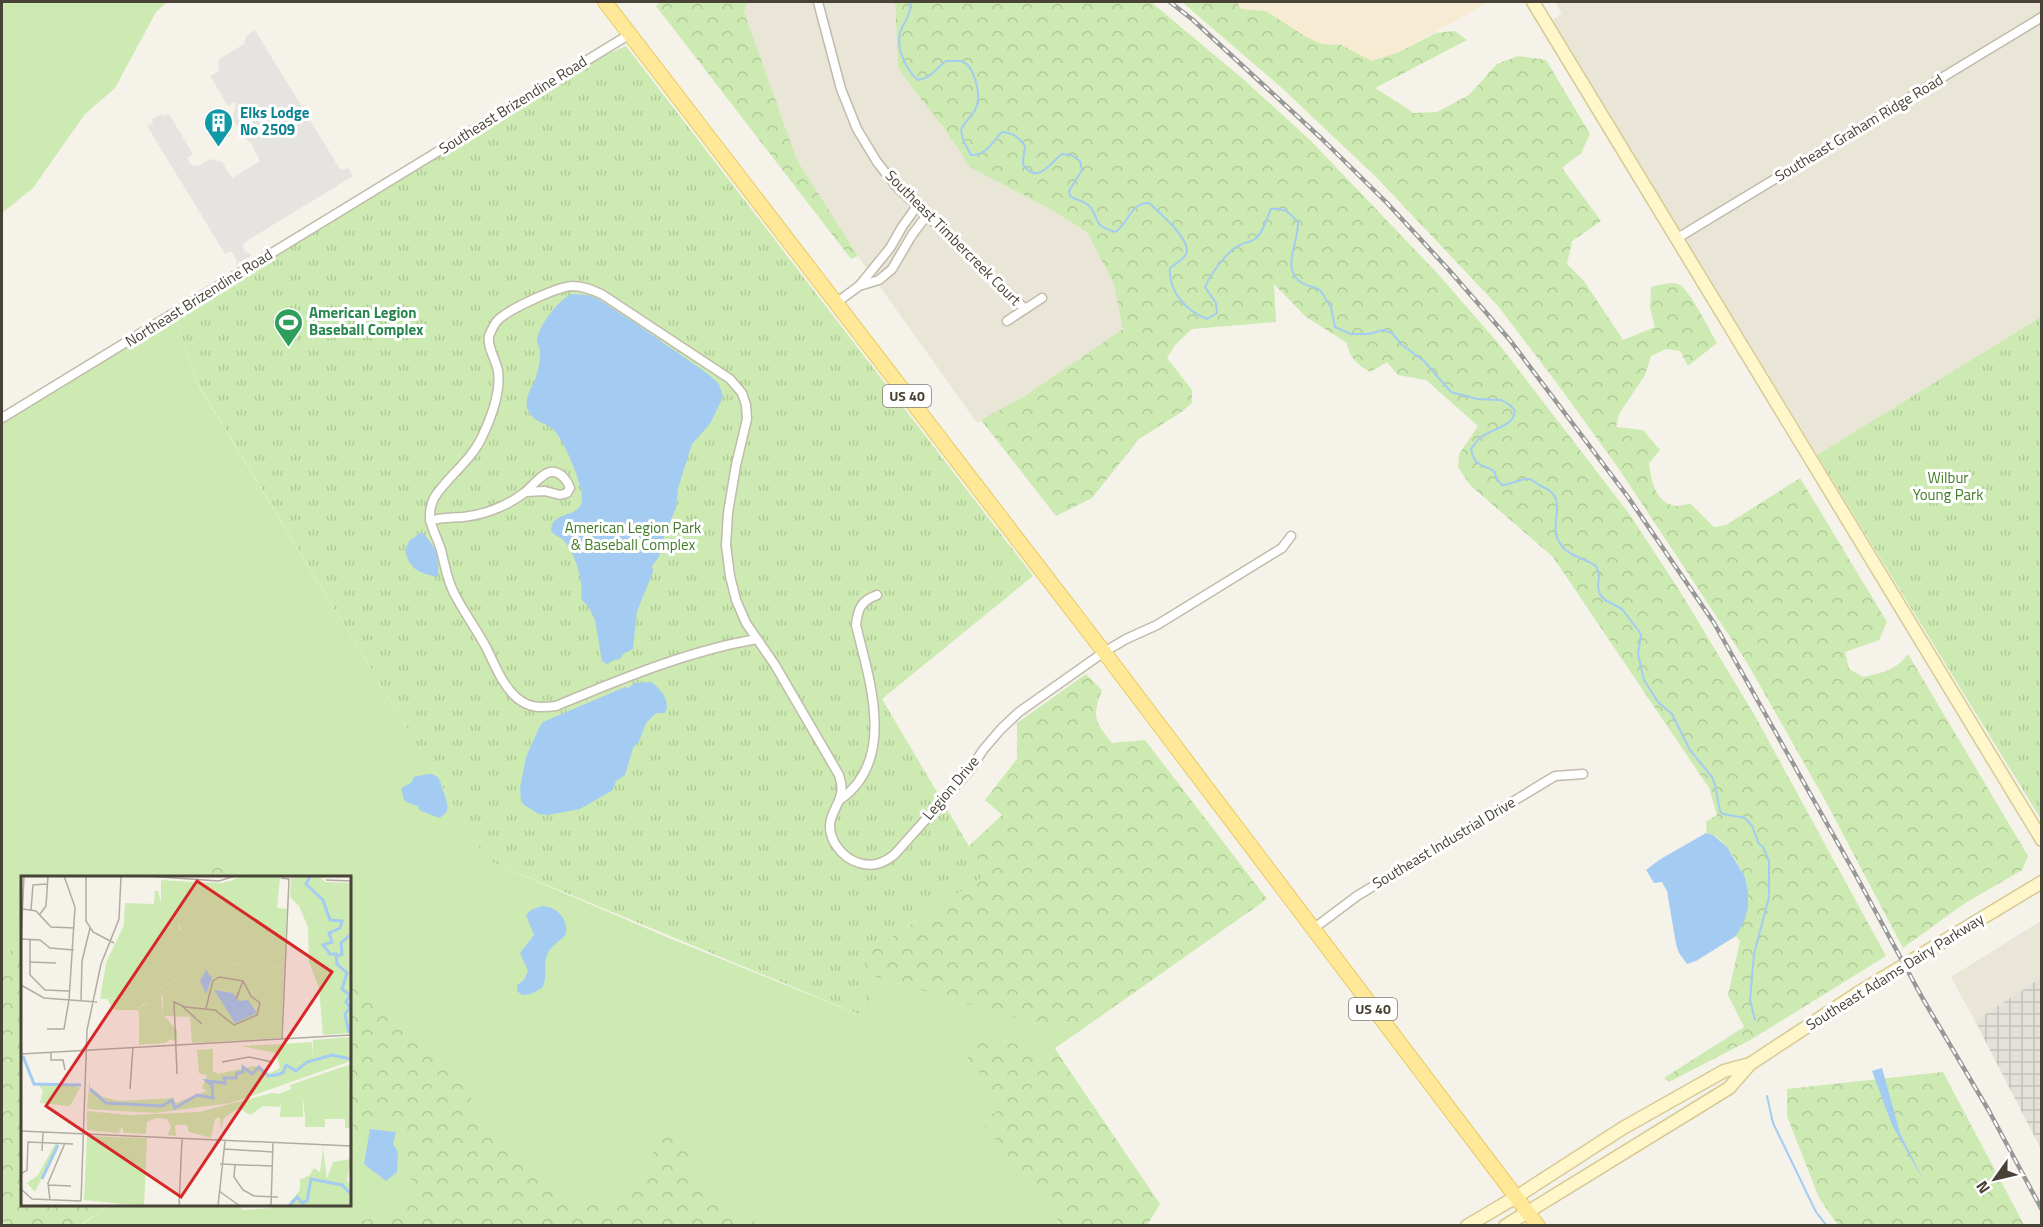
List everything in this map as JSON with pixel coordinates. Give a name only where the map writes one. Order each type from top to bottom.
[{"type":"main road","name":"US 40","points":[[605,2],[1104,652],[1538,1226]]},
{"type":"main road","points":[[1533,2],[2042,840]]},
{"type":"main road","name":"Southeast Adams Dairy Parkway","points":[[1505,1226],[1729,1088],[1750,1065],[1858,993],[2042,882]]},
{"type":"main road","name":"Southeast Adams Dairy Parkway","points":[[1467,1226],[1623,1128],[1724,1071],[1750,1065]]},
{"type":"street","name":"Southeast Timbercreek Court","points":[[818,2],[841,89],[856,129],[896,186],[1024,308]]},
{"type":"street","name":"Southeast Graham Ridge Road","points":[[1676,239],[2042,17]]},
{"type":"street","name":"Southeast Brizendine Road","points":[[397,178],[630,34]]},
{"type":"street","name":"Northeast Brizendine Road","points":[[2,418],[397,178]]},
{"type":"street","points":[[836,303],[859,286],[890,248],[917,206]]},
{"type":"street","points":[[859,286],[879,280],[892,268],[927,215]]},
{"type":"street","points":[[757,639],[719,646],[648,670],[555,706],[540,708],[527,705],[508,688],[455,595],[448,580],[441,548],[431,529],[430,521],[434,498],[474,451],[492,409],[498,390],[498,376],[489,339],[491,330],[498,320],[557,289],[572,286],[587,288],[603,295],[730,379],[742,393],[747,419],[729,503],[726,545],[730,576],[736,600],[746,623],[775,665],[830,758],[842,784],[841,799]]},
{"type":"street","name":"Southeast Timbercreek Court","points":[[1007,321],[1042,298]]},
{"type":"street","points":[[430,521],[464,517],[511,502],[547,473],[555,472],[561,475],[570,488],[567,493],[560,495],[545,490],[526,492]]},
{"type":"street","points":[[1104,652],[1126,639],[1157,626],[1214,591],[1282,548],[1292,536]]},
{"type":"street","points":[[841,799],[859,781],[873,751],[875,712],[856,626],[857,612],[861,605],[867,599],[877,595]]},
{"type":"street","name":"Legion Drive","points":[[841,799],[831,821],[832,836],[840,851],[850,861],[868,865],[882,863],[894,855],[970,770],[982,750],[1000,729],[1018,712],[1104,652]]},
{"type":"street","name":"Southeast Industrial Drive","points":[[1313,929],[1357,896],[1555,776],[1583,774]]},
{"type":"shaded area","points":[[747,2],[895,2],[898,67],[971,168],[1046,206],[1087,232],[1114,284],[1124,329],[1025,396],[977,423],[858,256],[797,160],[744,12]]},
{"type":"shaded area","points":[[1237,2],[1489,2],[1397,53],[1372,61],[1341,45],[1322,44],[1306,37],[1266,11],[1241,9]]},
{"type":"shaded area","points":[[1555,2],[2041,2],[2041,317],[1817,455],[1552,20],[1562,14]]},
{"type":"shaded area","points":[[255,30],[338,166],[342,170],[348,168],[353,176],[245,242],[244,251],[252,255],[235,265],[237,261],[232,252],[225,254],[147,126],[153,123],[152,119],[161,114],[163,116],[169,114],[193,154],[187,158],[191,165],[198,166],[210,159],[222,162],[232,178],[260,161],[251,143],[234,121],[236,104],[233,102],[228,106],[210,76],[219,71],[218,61],[244,44],[246,36]]},
{"type":"shaded area","points":[[2041,921],[2041,978],[1975,1021],[1951,977]]},
{"type":"shaded area","points":[[2041,978],[2041,1149],[1975,1021]]},
{"type":"green space","points":[[2,2],[167,2],[156,12],[115,88],[85,114],[33,188],[2,213]]},
{"type":"green space","points":[[661,2],[747,2],[744,12],[797,160],[858,256],[851,259],[656,6]]},
{"type":"green space","points":[[895,2],[1151,2],[1243,79],[1311,141],[1438,274],[1498,343],[1630,515],[1681,593],[1755,716],[1886,956],[1752,1039],[1669,1082],[1664,1078],[1744,1027],[1728,995],[1740,941],[1736,936],[1746,914],[1748,894],[1743,874],[1731,853],[1720,840],[1707,833],[1706,822],[1717,815],[1709,788],[1553,557],[1470,485],[1458,467],[1459,454],[1478,426],[1426,380],[1398,375],[1387,362],[1370,372],[1362,367],[1352,357],[1347,343],[1306,317],[1274,284],[1276,322],[1192,329],[1175,345],[1167,358],[1192,390],[1192,403],[1139,439],[1092,498],[1056,516],[981,420],[1025,396],[1123,329],[1114,284],[1087,232],[1045,206],[971,168],[898,67]]},
{"type":"green space","points":[[1182,2],[1237,2],[1241,9],[1266,11],[1306,37],[1322,44],[1341,45],[1372,61],[1397,53],[1436,33],[1455,31],[1467,40],[1375,88],[1414,113],[1437,112],[1469,95],[1497,64],[1518,56],[1546,60],[1590,134],[1581,153],[1562,168],[1601,221],[1572,241],[1567,264],[1584,281],[1623,340],[1655,327],[1650,308],[1651,287],[1673,283],[1680,285],[1689,295],[1717,343],[1688,366],[1680,351],[1666,349],[1651,356],[1645,375],[1619,414],[1616,427],[1643,430],[1660,450],[1649,463],[1655,490],[1659,496],[1669,504],[1676,506],[1691,504],[1714,527],[1726,525],[1800,478],[1887,622],[1879,640],[1845,652],[1849,669],[1863,677],[1876,674],[1899,664],[1908,654],[2028,856],[2022,870],[1962,905],[1903,948],[1825,800],[1746,661],[1619,469],[1559,386],[1498,306],[1377,178],[1282,88]]},
{"type":"green space","name":"American Legion Park & Baseball Complex","points":[[626,46],[1033,576],[882,699],[986,875],[863,956],[875,1021],[487,860],[198,384],[175,315],[569,70]]},
{"type":"green space","points":[[175,315],[198,385],[487,860],[669,938],[875,1021],[866,974],[1074,1035],[1055,1048],[1061,1058],[976,1032],[1006,1107],[982,1121],[1063,1225],[594,1225],[351,1069],[351,876],[21,876],[21,1203],[2,1217],[2,418]]},
{"type":"green space","name":"Wilbur Young Park","points":[[2041,317],[2041,819],[1817,455]]},
{"type":"green space","points":[[1086,674],[1102,690],[1096,718],[1112,743],[1145,740],[1267,899],[1074,1035],[866,974],[863,956],[986,875],[969,846],[1002,815],[985,800],[1017,759],[1017,723]]},
{"type":"green space","points":[[224,858],[236,864],[246,876],[186,876]]},
{"type":"green space","points":[[21,946],[21,1206],[108,1206],[80,1225],[6,1225],[2,1220],[2,955]]},
{"type":"green space","points":[[351,985],[457,1072],[483,1121],[496,1136],[556,1184],[559,1198],[574,1207],[588,1198],[616,1197],[633,1187],[668,1127],[691,1141],[689,1160],[699,1180],[730,1205],[761,1225],[340,1225],[380,1217],[414,1188],[403,1131],[389,1122],[371,1119],[351,1156]]},
{"type":"green space","points":[[976,1032],[1061,1058],[1160,1204],[1147,1225],[1063,1225],[1054,1216],[981,1120],[1006,1107],[964,1053],[966,1039]]},
{"type":"green space","points":[[1943,1072],[2024,1225],[1838,1225],[1819,1198],[1787,1116],[1787,1089]]},
{"type":"green space","points":[[371,1119],[389,1122],[403,1130],[414,1188],[380,1217],[340,1226],[80,1226],[109,1206],[240,1206],[243,1210],[277,1206],[351,1206],[351,1156]]},
{"type":"water","points":[[571,294],[588,295],[598,299],[635,323],[708,374],[719,384],[723,397],[710,424],[692,444],[678,488],[676,508],[664,536],[663,547],[652,566],[653,572],[637,611],[633,649],[623,654],[620,659],[607,664],[602,661],[595,620],[588,606],[581,599],[580,577],[575,559],[562,539],[551,531],[552,524],[556,520],[581,505],[579,482],[558,435],[531,415],[527,408],[528,394],[539,366],[538,335],[555,308]]},
{"type":"water","points":[[422,532],[436,552],[438,577],[416,569],[406,556],[405,549],[410,540]]},
{"type":"water","points":[[651,682],[664,696],[667,709],[665,713],[656,713],[646,723],[639,741],[633,748],[625,775],[616,781],[613,790],[580,809],[548,815],[539,814],[524,805],[521,801],[520,788],[526,757],[543,722],[625,687],[628,688],[635,683]]},
{"type":"water","points":[[435,775],[441,782],[448,807],[446,813],[439,818],[419,810],[418,806],[404,800],[401,788],[411,783],[414,777]]},
{"type":"water","points":[[1706,833],[1713,835],[1727,847],[1745,877],[1748,907],[1744,922],[1736,936],[1696,961],[1687,964],[1676,944],[1667,891],[1662,882],[1654,883],[1646,870]]},
{"type":"water","points":[[542,906],[560,914],[565,923],[566,934],[547,955],[542,988],[531,994],[522,995],[517,991],[517,985],[524,980],[528,971],[520,953],[534,935],[526,915],[531,910]]},
{"type":"water","points":[[1882,1068],[1900,1133],[1925,1183],[1892,1125],[1872,1071]]},
{"type":"water","points":[[370,1129],[396,1132],[393,1144],[398,1152],[397,1172],[386,1181],[364,1164]]},
{"type":"waterway","points":[[911,2],[909,14],[901,30],[899,45],[906,65],[914,76],[918,80],[927,77],[946,61],[961,61],[967,64],[973,74],[978,93],[977,105],[961,130],[963,140],[971,155],[985,151],[1002,132],[1015,136],[1025,146],[1023,164],[1032,172],[1041,172],[1062,154],[1071,155],[1080,161],[1082,170],[1069,191],[1070,196],[1088,205],[1099,223],[1115,232],[1137,206],[1149,203],[1172,226],[1186,246],[1187,252],[1184,257],[1170,268],[1170,276],[1175,292],[1192,311],[1207,319],[1217,313],[1216,303],[1205,287],[1211,276],[1231,251],[1258,236],[1271,209],[1284,210],[1290,213],[1298,223],[1292,255],[1292,271],[1302,283],[1320,290],[1331,307],[1335,327],[1351,334],[1369,334],[1383,330],[1392,333],[1402,345],[1424,361],[1451,392],[1477,399],[1501,400],[1515,411],[1507,424],[1477,441],[1471,449],[1474,459],[1494,471],[1502,485],[1529,479],[1550,491],[1555,497],[1556,528],[1561,545],[1569,552],[1596,566],[1599,574],[1600,595],[1622,609],[1641,635],[1638,654],[1644,680],[1658,702],[1672,714],[1690,750],[1712,777],[1720,811],[1723,814],[1745,818],[1752,826],[1769,861],[1769,897],[1754,954],[1750,1000],[1755,1020]]},
{"type":"waterway","points":[[1767,1096],[1773,1123],[1816,1212],[1827,1226]]},
{"type":"railway","points":[[1170,2],[1193,20],[1322,139],[1387,203],[1449,270],[1509,339],[1628,497],[1714,623],[1923,999],[1989,1111],[2042,1210]]},
{"type":"place","name":"Elks Lodge No 2509","points":[[219,148]]},
{"type":"place","name":"American Legion Baseball Complex","points":[[288,348]]}]
